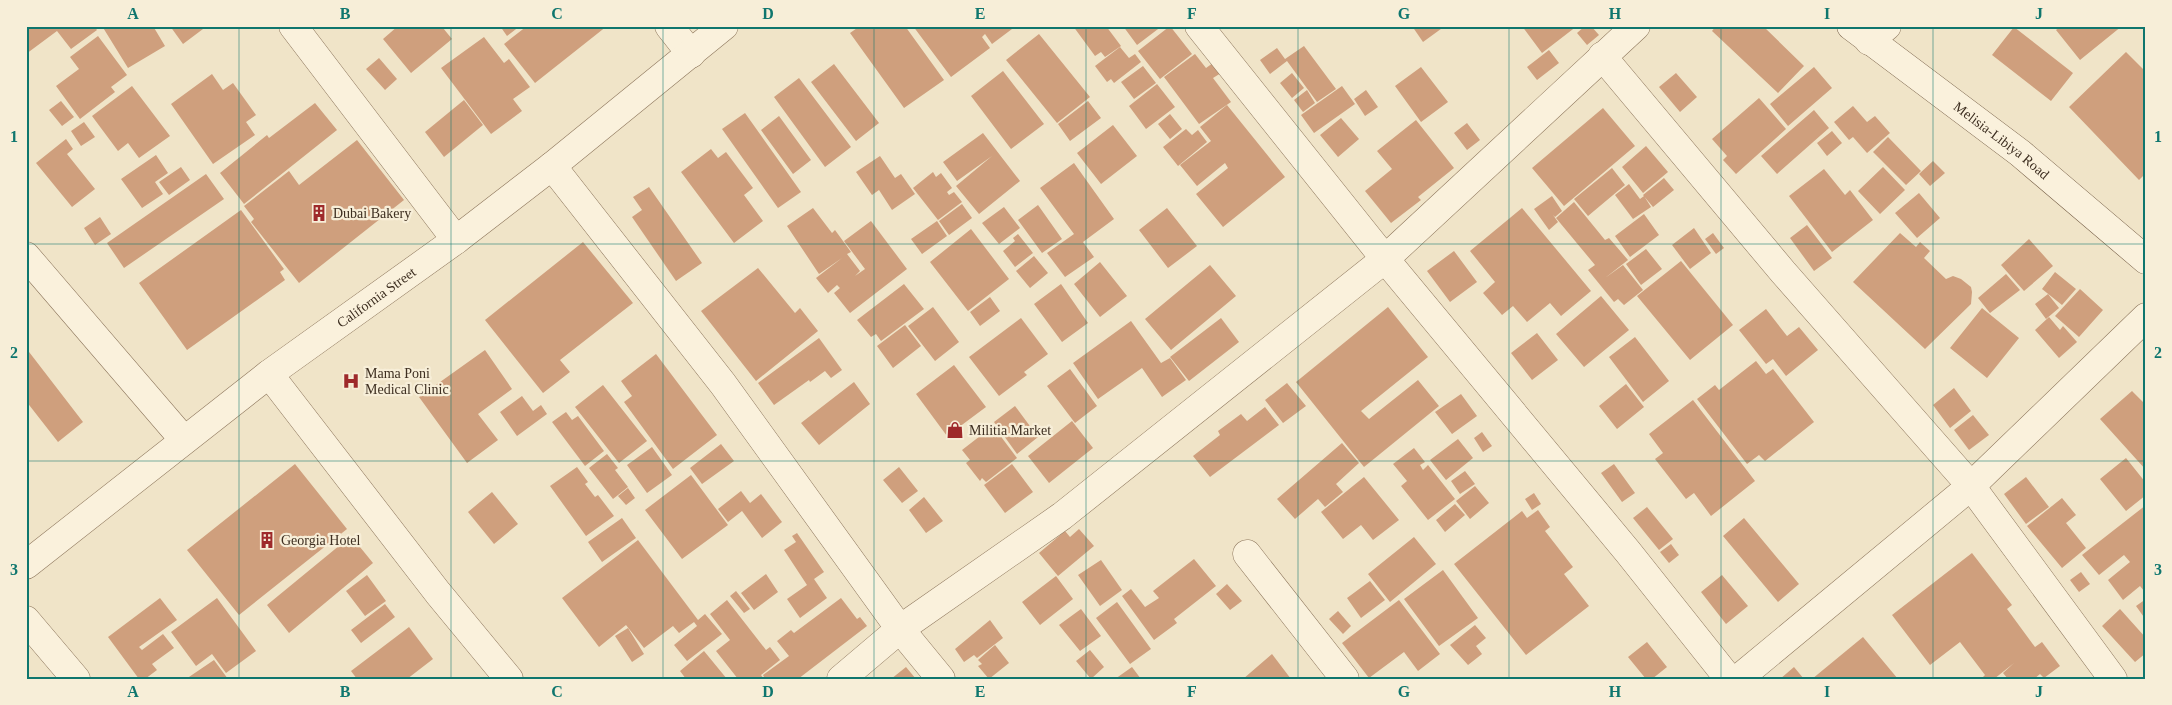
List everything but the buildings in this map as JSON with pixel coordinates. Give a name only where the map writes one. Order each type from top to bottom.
[{"type":"street","points":[[293,26],[456,240]]},
{"type":"street","points":[[669,26],[691,54]]},
{"type":"street","name":"California Street","points":[[26,565],[269,374],[456,240],[552,166],[724,26]]},
{"type":"street","points":[[1199,26],[1385,259],[1628,552],[1729,679]]},
{"type":"street","points":[[841,679],[900,629],[1062,516],[1385,259],[1636,26]]},
{"type":"street","name":"Melisia-Libiya Road","points":[[1869,31],[2020,153],[2146,260]]},
{"type":"street","points":[[1602,56],[1784,272],[1971,486],[2113,679]]},
{"type":"street","points":[[552,166],[724,384],[900,629],[941,679]]},
{"type":"street","points":[[26,256],[184,440]]},
{"type":"street","points":[[1738,679],[1971,486],[2146,317]]},
{"type":"street","points":[[269,374],[438,593],[510,679]]},
{"type":"street","points":[[1247,554],[1345,679]]},
{"type":"street","points":[[26,620],[76,679]]},
{"type":"place","name":"Dubai Bakery","points":[[319,213]]},
{"type":"place","name":"Mama Poni Medical Clinic","points":[[351,381]]},
{"type":"place","name":"Militia Market","points":[[955,430]]},
{"type":"place","name":"Georgia Hotel","points":[[267,540]]}]
